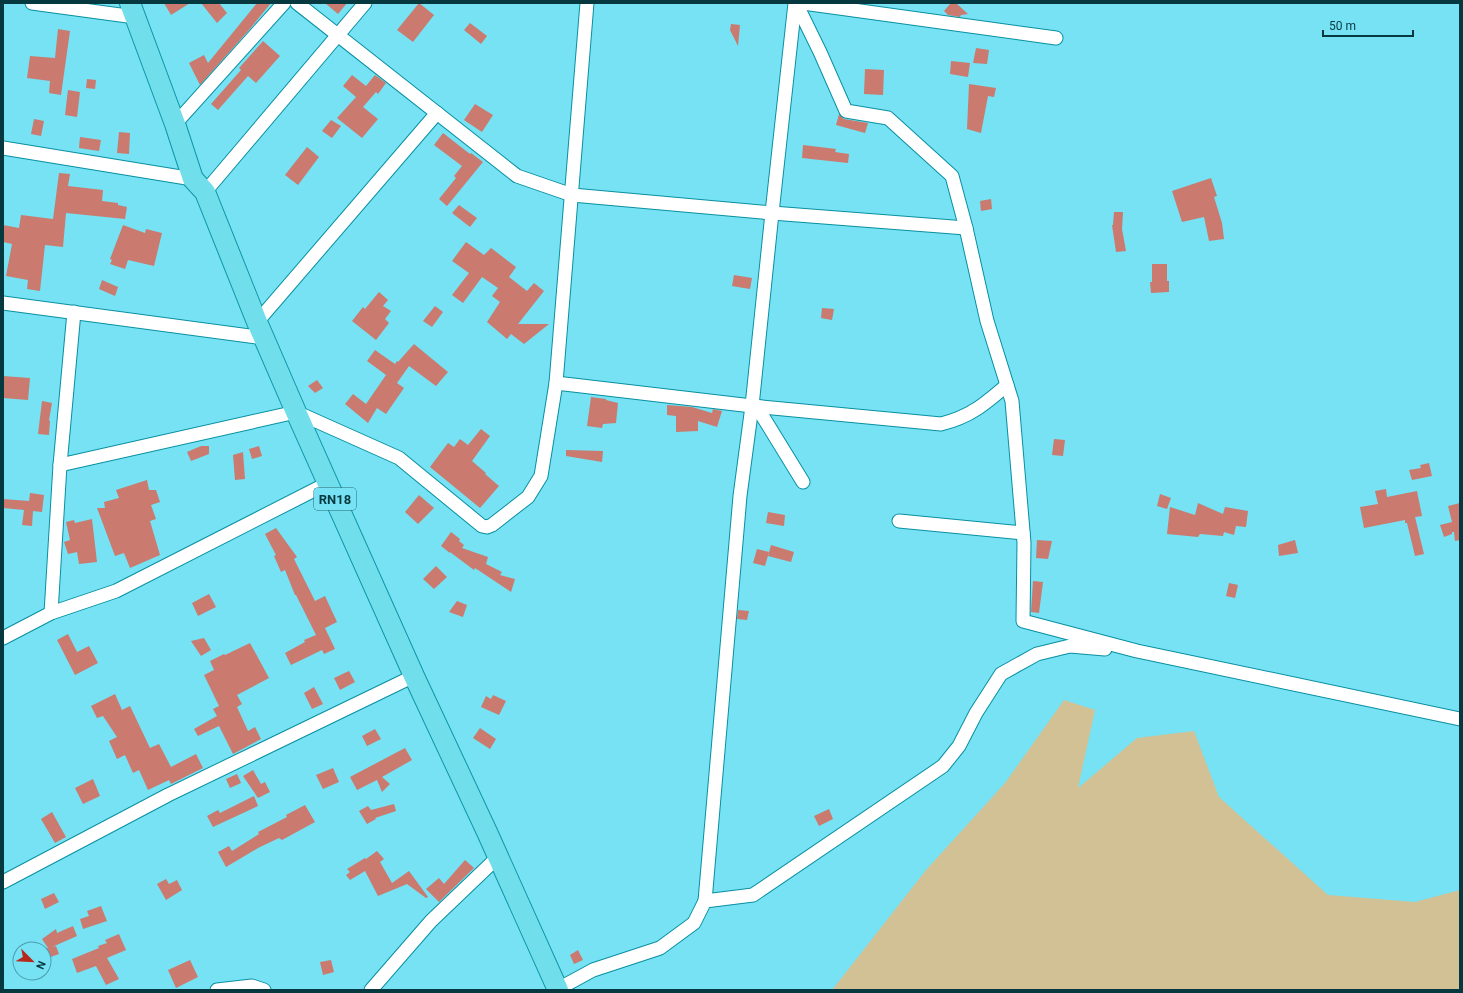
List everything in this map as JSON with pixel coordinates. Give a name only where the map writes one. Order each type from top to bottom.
[{"type":"main road","name":"RN18","points":[[132,10],[199,185],[260,330],[414,676],[558,990]]},
{"type":"street","points":[[32,3],[132,10]]},
{"type":"street","points":[[175,124],[284,3]]},
{"type":"street","points":[[297,3],[517,176],[572,195],[772,213],[966,228]]},
{"type":"street","points":[[3,148],[199,185],[365,3]]},
{"type":"street","points":[[60,465],[296,412],[399,458],[482,526],[487,527],[492,525],[528,497],[541,476],[556,382],[587,3]]},
{"type":"street","points":[[558,990],[593,970],[660,948],[694,923],[705,901],[740,496],[752,406],[795,3]]},
{"type":"street","points":[[795,3],[820,52],[846,111],[888,118],[952,176],[966,228],[987,321],[1012,401],[1024,544],[1023,621],[1137,651],[1460,719]]},
{"type":"street","points":[[803,3],[1056,38]]},
{"type":"street","points":[[3,303],[74,312],[260,330],[437,113]]},
{"type":"street","points":[[51,613],[60,465],[74,312]]},
{"type":"street","points":[[556,382],[752,406],[941,424],[968,416],[1007,385]]},
{"type":"street","points":[[752,406],[760,412],[803,482]]},
{"type":"street","points":[[3,638],[51,613],[116,591],[328,483]]},
{"type":"street","points":[[899,521],[1023,533]]},
{"type":"street","points":[[705,901],[753,895],[943,766],[959,746],[976,713],[1000,674],[1038,654],[1070,646],[1137,651]]},
{"type":"street","points":[[3,882],[168,795],[414,676]]},
{"type":"street","points":[[371,990],[432,921],[498,857]]},
{"type":"street","points":[[217,990],[252,986],[264,990]]},
{"type":"shaded area","points":[[1064,700],[1095,710],[1078,788],[1137,738],[1194,731],[1219,797],[1328,895],[1415,902],[1460,890],[1460,990],[832,990],[926,870],[1005,783]]},
{"type":"building","points":[[164,3],[190,3],[171,15]]},
{"type":"building","points":[[201,3],[219,3],[227,13],[217,23]]},
{"type":"building","points":[[257,3],[271,3],[200,85],[189,63],[204,55],[208,63]]},
{"type":"building","points":[[325,3],[347,3],[338,14]]},
{"type":"building","points":[[419,3],[434,15],[413,42],[397,30]]},
{"type":"building","points":[[950,4],[957,4],[968,14],[961,15],[960,17],[948,15],[944,11]]},
{"type":"building","points":[[470,23],[487,36],[481,44],[464,30]]},
{"type":"building","points":[[731,24],[740,25],[738,46],[730,30]]},
{"type":"building","points":[[58,29],[70,31],[61,95],[49,93],[50,81],[27,78],[30,56],[55,58]]},
{"type":"building","points":[[263,41],[280,56],[256,83],[248,76],[218,110],[211,104],[241,70],[239,68]]},
{"type":"building","points":[[976,48],[989,50],[987,64],[973,63]]},
{"type":"building","points":[[951,61],[970,63],[968,77],[950,74]]},
{"type":"building","points":[[865,69],[884,70],[883,95],[864,94]]},
{"type":"building","points":[[352,75],[366,86],[375,75],[386,83],[378,94],[376,92],[363,107],[378,119],[362,138],[337,118],[356,97],[343,86]]},
{"type":"building","points":[[87,79],[96,80],[95,89],[86,88]]},
{"type":"building","points":[[969,84],[996,88],[994,97],[988,96],[981,133],[967,129]]},
{"type":"building","points":[[68,90],[80,92],[77,117],[65,115]]},
{"type":"building","points":[[475,104],[493,115],[482,132],[464,120]]},
{"type":"building","points":[[839,114],[844,119],[868,123],[865,133],[836,125]]},
{"type":"building","points":[[34,119],[44,121],[41,136],[31,134]]},
{"type":"building","points":[[331,120],[341,126],[332,138],[322,131]]},
{"type":"building","points":[[119,132],[130,133],[129,154],[117,153]]},
{"type":"building","points":[[443,133],[483,162],[447,206],[439,199],[456,178],[454,176],[462,166],[434,145]]},
{"type":"building","points":[[80,137],[101,140],[99,151],[79,148]]},
{"type":"building","points":[[803,145],[836,149],[835,152],[849,154],[848,163],[802,158]]},
{"type":"building","points":[[307,147],[319,157],[298,185],[285,175]]},
{"type":"building","points":[[59,173],[70,174],[68,186],[103,190],[102,201],[118,203],[118,205],[127,207],[125,219],[66,213],[63,247],[45,245],[40,291],[27,289],[28,280],[6,276],[12,244],[3,242],[3,225],[19,228],[21,215],[53,219]]},
{"type":"building","points":[[1211,178],[1217,196],[1214,197],[1222,223],[1224,239],[1209,241],[1204,217],[1182,222],[1172,191]]},
{"type":"building","points":[[991,199],[992,209],[981,211],[980,201]]},
{"type":"building","points":[[459,205],[477,218],[470,227],[452,213]]},
{"type":"building","points":[[1114,212],[1123,212],[1122,229],[1126,251],[1116,252],[1112,225]]},
{"type":"building","points":[[123,225],[145,233],[146,229],[162,233],[154,266],[128,260],[125,269],[110,264],[112,260],[110,259]]},
{"type":"building","points":[[466,242],[484,255],[491,248],[516,267],[509,277],[527,291],[534,283],[544,291],[518,324],[549,324],[524,344],[511,334],[507,339],[487,322],[500,302],[492,296],[498,288],[482,277],[463,303],[452,295],[469,273],[452,261]]},
{"type":"building","points":[[1152,264],[1167,264],[1167,281],[1169,281],[1169,292],[1151,293],[1150,282],[1152,282]]},
{"type":"building","points":[[734,275],[752,278],[750,289],[732,286]]},
{"type":"building","points":[[102,280],[118,287],[115,296],[99,289]]},
{"type":"building","points":[[379,292],[388,300],[383,306],[391,311],[385,319],[389,323],[376,340],[352,321],[363,307],[365,309]]},
{"type":"building","points":[[435,306],[443,312],[432,327],[423,321]]},
{"type":"building","points":[[822,308],[834,309],[832,320],[821,318]]},
{"type":"building","points":[[414,344],[448,372],[436,386],[409,366],[397,383],[404,388],[386,414],[377,408],[368,423],[345,404],[353,394],[366,404],[386,375],[367,361],[375,350],[395,364]]},
{"type":"building","points":[[3,376],[30,378],[28,400],[3,398]]},
{"type":"building","points":[[317,380],[323,388],[315,393],[308,386]]},
{"type":"building","points":[[591,397],[606,399],[618,403],[616,423],[603,424],[602,428],[587,426]]},
{"type":"building","points":[[42,401],[52,403],[49,420],[49,435],[38,434]]},
{"type":"building","points":[[667,405],[692,407],[712,413],[713,409],[722,411],[717,427],[698,421],[698,431],[676,432],[676,416],[667,415]]},
{"type":"building","points":[[481,429],[490,436],[472,461],[499,486],[480,508],[430,467],[448,443],[454,447],[460,439],[468,445]]},
{"type":"building","points":[[1054,439],[1065,440],[1063,456],[1052,455]]},
{"type":"building","points":[[201,446],[209,446],[209,454],[191,461],[187,452]]},
{"type":"building","points":[[259,446],[262,456],[252,459],[249,449]]},
{"type":"building","points":[[566,450],[603,451],[602,462],[566,456]]},
{"type":"building","points":[[243,452],[245,479],[235,480],[233,455]]},
{"type":"building","points":[[1429,463],[1432,476],[1412,480],[1409,470],[1421,468],[1420,465]]},
{"type":"building","points":[[147,480],[149,490],[156,490],[160,502],[151,505],[156,519],[150,521],[160,555],[130,568],[124,553],[115,556],[97,508],[105,508],[104,502],[119,498],[116,490]]},
{"type":"building","points":[[1386,489],[1387,497],[1417,491],[1422,516],[1415,517],[1424,554],[1415,556],[1405,520],[1364,528],[1360,507],[1378,504],[1375,491]]},
{"type":"building","points":[[30,493],[44,495],[42,512],[33,511],[32,526],[22,525],[24,510],[3,508],[3,499],[29,501]]},
{"type":"building","points":[[1160,494],[1171,498],[1167,509],[1157,506]]},
{"type":"building","points":[[419,495],[434,508],[418,524],[405,512]]},
{"type":"building","points":[[1198,503],[1223,514],[1225,507],[1248,511],[1246,527],[1236,526],[1234,535],[1224,532],[1223,536],[1200,534],[1198,537],[1167,534],[1170,507],[1195,515]]},
{"type":"building","points":[[1460,503],[1460,540],[1455,541],[1454,532],[1444,537],[1440,525],[1452,522],[1448,506]]},
{"type":"building","points":[[768,512],[785,515],[784,526],[766,523]]},
{"type":"building","points":[[92,519],[97,562],[79,564],[77,552],[68,554],[64,542],[70,540],[66,522],[74,520],[75,523]]},
{"type":"building","points":[[276,528],[297,557],[294,559],[315,601],[325,596],[337,622],[325,628],[335,649],[324,654],[322,650],[291,665],[285,653],[305,642],[304,640],[316,635],[295,595],[285,570],[281,572],[274,556],[276,555],[265,534]]},
{"type":"building","points":[[451,532],[460,539],[459,541],[464,545],[462,548],[488,557],[486,564],[502,572],[500,575],[515,579],[511,592],[475,568],[474,570],[441,546]]},
{"type":"building","points":[[1037,540],[1052,541],[1048,559],[1036,558]]},
{"type":"building","points":[[1295,540],[1298,553],[1279,556],[1278,545]]},
{"type":"building","points":[[771,545],[794,552],[791,562],[768,556]]},
{"type":"building","points":[[757,549],[769,552],[765,566],[753,563]]},
{"type":"building","points":[[436,566],[447,577],[434,589],[423,579]]},
{"type":"building","points":[[1033,581],[1043,582],[1039,613],[1031,612]]},
{"type":"building","points":[[1229,583],[1238,585],[1235,598],[1226,596]]},
{"type":"building","points":[[209,594],[216,607],[198,616],[192,603]]},
{"type":"building","points":[[457,601],[467,605],[463,617],[449,612]]},
{"type":"building","points":[[738,610],[749,611],[747,620],[737,619]]},
{"type":"building","points":[[68,634],[77,652],[89,646],[98,663],[75,675],[57,640]]},
{"type":"building","points":[[204,638],[211,650],[201,656],[191,641]]},
{"type":"building","points":[[250,643],[269,678],[237,695],[242,704],[237,707],[248,731],[255,727],[261,739],[233,754],[219,726],[198,736],[194,729],[217,716],[213,709],[219,706],[204,675],[214,670],[210,661]]},
{"type":"building","points":[[349,671],[355,682],[340,690],[334,678]]},
{"type":"building","points":[[314,687],[323,704],[312,709],[304,693]]},
{"type":"building","points":[[115,694],[122,710],[130,706],[150,748],[159,744],[171,767],[196,754],[203,768],[171,784],[169,780],[148,790],[139,770],[133,773],[125,755],[117,759],[109,741],[117,737],[103,716],[97,718],[91,706]]},
{"type":"building","points":[[493,695],[506,701],[499,715],[481,707],[486,696],[491,699]]},
{"type":"building","points":[[480,728],[496,739],[490,749],[473,738]]},
{"type":"building","points":[[375,729],[381,739],[367,746],[362,736]]},
{"type":"building","points":[[405,748],[412,760],[382,777],[390,784],[382,792],[377,780],[357,790],[350,777]]},
{"type":"building","points":[[333,768],[339,782],[323,789],[316,775]]},
{"type":"building","points":[[253,770],[261,784],[265,782],[270,792],[258,798],[243,776]]},
{"type":"building","points":[[237,774],[241,783],[230,788],[226,779]]},
{"type":"building","points":[[93,779],[100,796],[83,804],[75,788]]},
{"type":"building","points":[[254,796],[258,806],[213,827],[207,816],[218,810],[220,813]]},
{"type":"building","points":[[394,804],[396,811],[375,818],[376,819],[367,824],[359,811],[368,806],[371,810]]},
{"type":"building","points":[[305,805],[315,822],[282,840],[279,838],[258,848],[226,867],[218,852],[229,846],[232,851],[259,834],[258,832],[287,817],[286,815]]},
{"type":"building","points":[[829,809],[833,819],[819,826],[814,816]]},
{"type":"building","points":[[52,812],[66,837],[55,843],[41,819]]},
{"type":"building","points":[[377,851],[384,859],[380,862],[392,883],[409,871],[428,897],[426,898],[407,884],[378,896],[365,871],[350,880],[346,875],[350,872],[347,869],[365,858],[366,859]]},
{"type":"building","points":[[465,860],[474,868],[439,902],[426,889],[439,878],[444,884]]},
{"type":"building","points":[[166,879],[169,884],[177,880],[182,890],[166,900],[157,884]]},
{"type":"building","points":[[54,893],[59,902],[45,909],[41,899]]},
{"type":"building","points":[[101,906],[107,921],[83,929],[80,919],[89,916],[87,911]]},
{"type":"building","points":[[73,926],[77,936],[52,947],[52,941],[43,941],[42,939],[56,929],[57,933]]},
{"type":"building","points":[[119,934],[126,950],[107,958],[119,979],[106,985],[96,966],[77,973],[72,959],[99,948],[98,946],[107,943],[105,940]]},
{"type":"building","points":[[56,946],[59,954],[52,957],[52,947]]},
{"type":"building","points":[[578,950],[583,960],[574,964],[570,955]]},
{"type":"building","points":[[190,960],[198,977],[176,988],[168,970]]},
{"type":"building","points":[[331,960],[334,972],[323,975],[320,962]]}]
